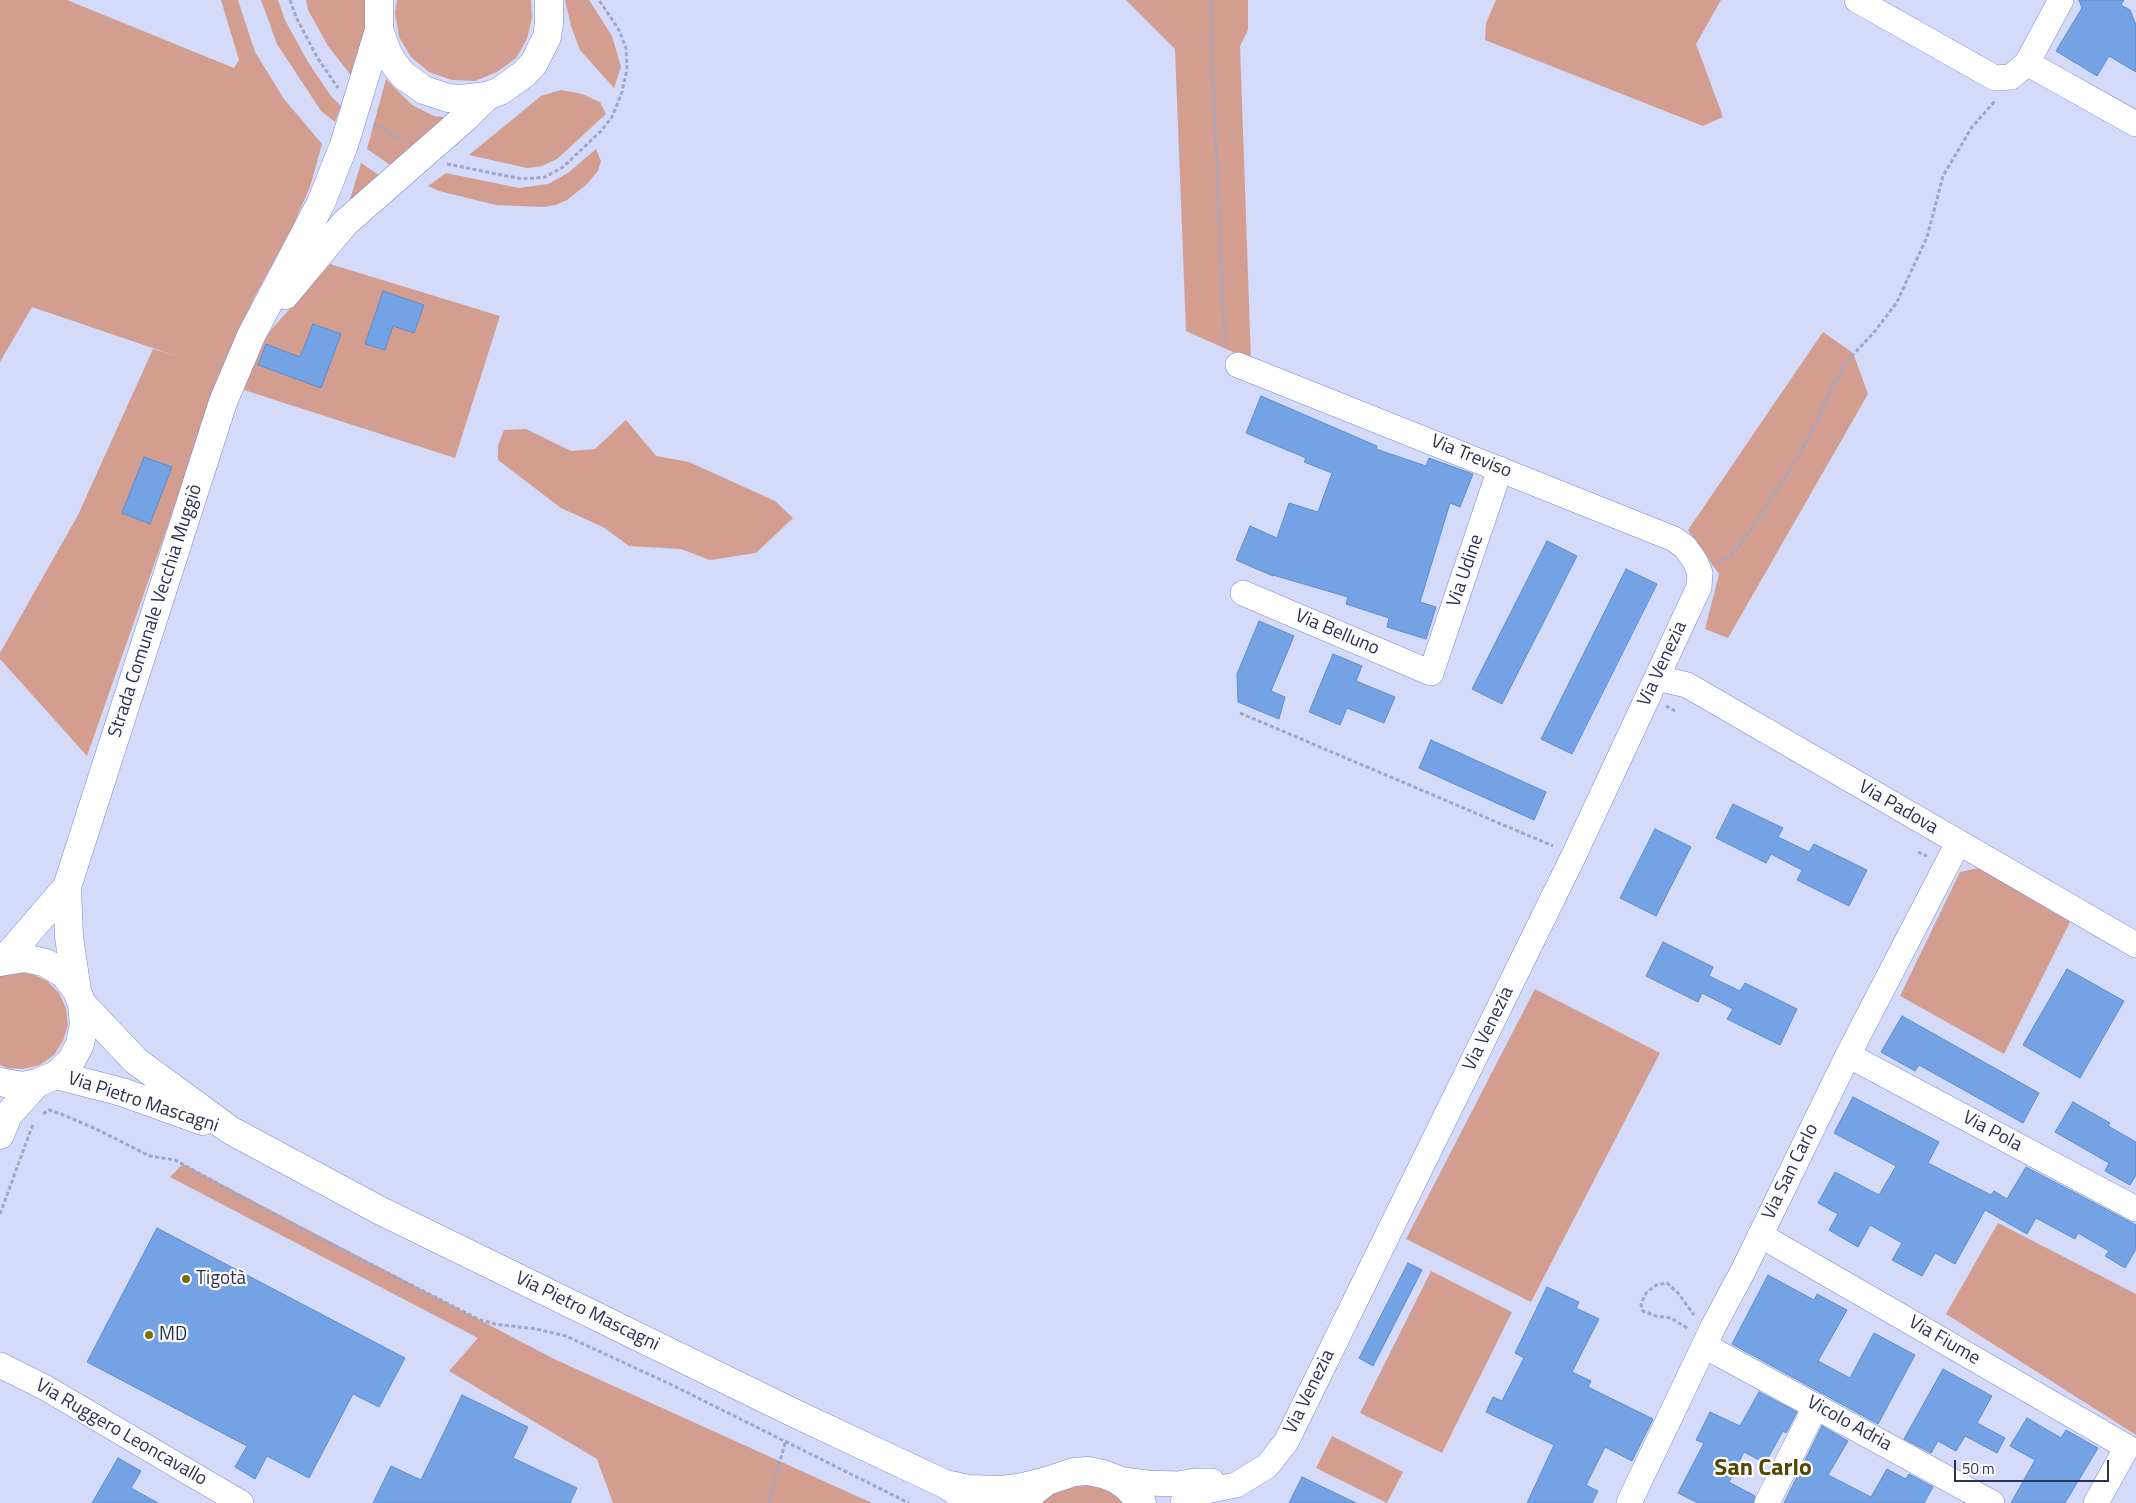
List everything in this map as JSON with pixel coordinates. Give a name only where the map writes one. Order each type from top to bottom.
[{"type":"main road","points":[[378,0],[379,30],[388,54],[395,65],[403,74],[424,90],[448,98],[487,96],[513,84],[534,63],[547,37],[549,0]]},
{"type":"main road","name":"Strada Comunale Vecchia Muggiò","points":[[67,887],[223,402],[251,336],[321,203],[344,145],[379,30]]},
{"type":"main road","name":"Strada Comunale Vecchia Muggiò","points":[[251,336],[345,223],[466,117],[487,96]]},
{"type":"main road","points":[[2,961],[67,887]]},
{"type":"main road","points":[[0,1135],[13,1108],[47,1079],[71,1062],[80,1044],[84,1024],[69,937],[67,887]]},
{"type":"main road","name":"Via Pietro Mascagni","points":[[2,961],[25,958],[46,963],[64,974],[80,998],[136,1061],[230,1130],[379,1210],[796,1414],[947,1485],[973,1503]]},
{"type":"main road","name":"Via Pietro Mascagni","points":[[0,1082],[23,1086],[47,1079],[122,1092],[230,1130]]},
{"type":"main road","name":"Via Pietro Mascagni","points":[[947,1485],[968,1489],[1001,1490],[1047,1481],[1074,1472],[1103,1474],[1116,1479]]},
{"type":"main road","points":[[1116,1479],[1126,1486],[1142,1503]]},
{"type":"main road","points":[[1024,1503],[1034,1491],[1047,1481]]},
{"type":"street","points":[[1858,0],[1995,78],[2011,77],[2027,63],[2061,0]]},
{"type":"street","points":[[2027,63],[2136,124]]},
{"type":"street","name":"Via Treviso","points":[[1238,366],[1674,539],[1686,547],[1697,567]]},
{"type":"street","name":"Via Udine","points":[[1431,673],[1500,469]]},
{"type":"street","name":"Via Venezia","points":[[1183,1503],[1201,1492],[1236,1485],[1268,1466],[1286,1442],[1574,855],[1658,678],[1699,587],[1697,567]]},
{"type":"street","name":"Via Belluno","points":[[1243,593],[1431,673]]},
{"type":"street","name":"Via Padova","points":[[1658,678],[1687,685],[2136,945]]},
{"type":"street","name":"Via San Carlo","points":[[1629,1503],[1848,1056],[1958,843]]},
{"type":"street","name":"Via Pola","points":[[1848,1056],[2136,1209]]},
{"type":"street","name":"Via Fiume","points":[[1760,1235],[2127,1447],[2096,1503]]},
{"type":"street","name":"Vicolo Adria","points":[[1709,1337],[1816,1406],[1992,1503]]},
{"type":"street","name":"Via Ruggero Leoncavallo","points":[[0,1365],[46,1388],[241,1503]]},
{"type":"street","points":[[1767,1503],[1816,1406]]},
{"type":"street","name":"Via Venezia","points":[[1116,1479],[1178,1484],[1196,1481],[1237,1481],[1245,1479]]},
{"type":"path","points":[[290,0],[296,17],[317,57],[338,88]]},
{"type":"path","points":[[438,160],[456,167],[522,179],[544,177],[563,167],[601,131],[612,117],[622,92],[627,69],[626,48],[619,30],[599,0]]},
{"type":"path","points":[[1212,0],[1212,65],[1225,352],[1238,366]]},
{"type":"path","points":[[1697,567],[1729,557],[1742,542],[1792,467],[1815,425],[1831,389],[1848,360],[1876,330],[1897,302],[1927,237],[1943,176],[1972,127],[1997,98],[2004,77]]},
{"type":"path","points":[[372,121],[409,146]]},
{"type":"path","points":[[1240,713],[1574,855]]},
{"type":"path","points":[[0,1214],[33,1124],[39,1116],[49,1110],[150,1156],[175,1160],[288,1222],[478,1319],[495,1324],[536,1329],[566,1336],[909,1503]]},
{"type":"path","points":[[1667,1283],[1678,1293],[1709,1337],[1692,1331],[1671,1318],[1656,1316],[1643,1311],[1641,1304],[1646,1293],[1656,1285],[1667,1283]]},
{"type":"path","points":[[768,1503],[785,1442],[796,1414]]},
{"type":"shaded area","points":[[0,0],[67,0],[234,68],[239,60],[221,0],[238,0],[255,52],[284,99],[322,144],[310,187],[292,228],[254,298],[222,371],[87,756],[0,659],[0,653],[78,515],[153,349],[176,356],[32,307],[0,362]]},
{"type":"shaded area","points":[[261,0],[278,0],[285,20],[308,62],[331,96],[341,106],[335,122],[321,111],[277,44]]},
{"type":"shaded area","points":[[306,0],[365,0],[365,30],[353,78],[328,46],[308,10]]},
{"type":"shaded area","points":[[397,0],[531,0],[532,18],[527,39],[516,58],[497,72],[475,81],[452,80],[429,72],[411,57],[399,37],[395,13]]},
{"type":"shaded area","points":[[565,0],[589,0],[612,36],[621,67],[614,88],[580,50],[571,26]]},
{"type":"shaded area","points":[[1126,0],[1248,0],[1248,30],[1240,46],[1251,360],[1186,331],[1175,49]]},
{"type":"shaded area","points":[[1496,0],[1721,0],[1696,44],[1723,117],[1703,126],[1485,40],[1486,23]]},
{"type":"shaded area","points":[[386,79],[412,105],[434,116],[454,118],[396,169],[367,149]]},
{"type":"shaded area","points":[[561,90],[582,94],[600,102],[606,114],[557,159],[542,166],[527,168],[469,155],[541,96]]},
{"type":"shaded area","points":[[596,149],[601,161],[598,171],[586,185],[567,200],[555,205],[543,207],[496,205],[439,191],[428,186],[446,173],[519,188],[548,184],[568,173]]},
{"type":"shaded area","points":[[361,163],[385,179],[348,206]]},
{"type":"shaded area","points":[[330,264],[500,316],[455,458],[244,390],[262,340]]},
{"type":"shaded area","points":[[1823,332],[1853,353],[1868,394],[1728,638],[1705,629],[1719,574],[1688,530]]},
{"type":"shaded area","points":[[626,420],[656,456],[689,462],[775,501],[793,518],[756,553],[710,560],[681,549],[629,546],[603,527],[561,508],[498,460],[498,445],[504,430],[526,429],[571,451],[595,449]]},
{"type":"shaded area","points":[[1979,868],[2070,922],[2004,1054],[1900,996],[1960,872]]},
{"type":"shaded area","points":[[15,972],[32,974],[47,981],[59,993],[66,1008],[68,1025],[63,1041],[54,1055],[40,1065],[23,1069],[7,1068],[0,1065],[0,976]]},
{"type":"shaded area","points":[[1535,989],[1660,1053],[1531,1302],[1406,1239]]},
{"type":"shaded area","points":[[183,1164],[554,1359],[872,1503],[613,1503],[597,1459],[449,1371],[478,1338],[170,1177]]},
{"type":"shaded area","points":[[1998,1223],[2136,1294],[2136,1435],[1946,1314]]},
{"type":"shaded area","points":[[1431,1271],[1512,1312],[1442,1453],[1360,1413]]},
{"type":"shaded area","points":[[1332,1436],[1403,1472],[1387,1503],[1316,1468]]},
{"type":"shaded area","points":[[1074,1482],[1105,1486],[1127,1503],[1037,1503],[1040,1499]]},
{"type":"building","points":[[2079,0],[2124,0],[2121,5],[2130,10],[2136,25],[2136,72],[2109,56],[2097,76],[2056,51],[2082,8]]},
{"type":"building","points":[[383,291],[424,305],[414,333],[393,326],[385,350],[365,344]]},
{"type":"building","points":[[313,324],[341,334],[321,388],[258,365],[266,344],[300,357]]},
{"type":"building","points":[[1261,396],[1377,446],[1376,449],[1426,466],[1429,458],[1473,474],[1460,507],[1450,503],[1420,602],[1436,607],[1426,639],[1387,627],[1389,618],[1346,604],[1348,597],[1273,576],[1236,560],[1250,526],[1277,538],[1289,503],[1318,512],[1332,473],[1304,462],[1306,458],[1246,433]]},
{"type":"building","points":[[144,457],[172,467],[150,524],[122,513]]},
{"type":"building","points":[[1547,541],[1577,556],[1502,704],[1472,689]]},
{"type":"building","points":[[1626,569],[1657,584],[1572,754],[1541,739]]},
{"type":"building","points":[[1259,621],[1294,636],[1271,691],[1285,697],[1279,719],[1238,702],[1237,674]]},
{"type":"building","points":[[1333,654],[1362,666],[1356,681],[1395,697],[1384,723],[1347,708],[1340,725],[1309,712]]},
{"type":"building","points":[[1431,740],[1546,792],[1534,820],[1419,768]]},
{"type":"building","points":[[1733,804],[1783,828],[1778,837],[1809,852],[1814,844],[1867,870],[1849,906],[1797,880],[1802,870],[1771,854],[1766,863],[1716,838]]},
{"type":"building","points":[[1655,829],[1691,847],[1656,916],[1620,898]]},
{"type":"building","points":[[1663,942],[1713,967],[1709,976],[1740,991],[1745,983],[1797,1009],[1780,1045],[1727,1019],[1733,1009],[1702,993],[1698,1002],[1646,976]]},
{"type":"building","points":[[2067,969],[2124,1001],[2080,1078],[2023,1045]]},
{"type":"building","points":[[1902,1016],[2039,1093],[2023,1123],[1919,1065],[1915,1071],[1881,1052]]},
{"type":"building","points":[[1853,1097],[1939,1142],[1928,1163],[1991,1195],[1994,1191],[2007,1199],[2026,1167],[2136,1225],[2136,1249],[2125,1268],[2105,1256],[2109,1251],[2078,1233],[2075,1239],[2036,1218],[2027,1234],[1985,1210],[1955,1264],[1935,1253],[1922,1276],[1892,1260],[1902,1243],[1870,1225],[1858,1247],[1829,1230],[1838,1214],[1818,1203],[1835,1172],[1879,1195],[1896,1166],[1834,1133]]},
{"type":"building","points":[[2073,1102],[2110,1123],[2108,1126],[2136,1142],[2136,1175],[2130,1185],[2105,1171],[2109,1163],[2055,1132]]},
{"type":"building","points":[[157,1228],[405,1358],[379,1407],[353,1394],[309,1478],[267,1456],[255,1479],[235,1467],[247,1446],[87,1362]]},
{"type":"building","points":[[1408,1263],[1422,1270],[1373,1366],[1359,1358]]},
{"type":"building","points":[[1768,1275],[1814,1300],[1817,1294],[1847,1310],[1818,1361],[1850,1378],[1874,1333],[1915,1355],[1878,1424],[1732,1344]]},
{"type":"building","points":[[1547,1287],[1579,1302],[1576,1308],[1599,1319],[1572,1372],[1591,1381],[1588,1387],[1653,1419],[1632,1461],[1605,1447],[1586,1485],[1598,1491],[1592,1503],[1527,1503],[1554,1445],[1486,1412],[1493,1397],[1502,1401],[1524,1358],[1515,1353]]},
{"type":"building","points":[[1943,1369],[1992,1396],[1977,1423],[2005,1438],[1997,1453],[1965,1436],[1956,1451],[1938,1441],[1931,1453],[1904,1439]]},
{"type":"building","points":[[1759,1392],[1797,1412],[1786,1433],[1783,1431],[1765,1463],[1744,1452],[1729,1482],[1755,1496],[1753,1503],[1698,1503],[1678,1493],[1704,1443],[1696,1440],[1710,1412],[1740,1426]]},
{"type":"building","points":[[462,1395],[528,1427],[513,1458],[577,1488],[570,1503],[373,1503],[391,1466],[421,1480]]},
{"type":"building","points":[[2027,1418],[2061,1438],[2066,1430],[2098,1448],[2065,1503],[2011,1503],[2035,1460],[2010,1446]]},
{"type":"building","points":[[1822,1426],[1848,1441],[1828,1475],[1871,1497],[1887,1469],[1906,1479],[1909,1474],[1933,1487],[1924,1503],[1784,1503]]},
{"type":"building","points":[[118,1458],[141,1471],[131,1488],[158,1503],[92,1503]]},
{"type":"building","points":[[1302,1477],[1356,1503],[1289,1503]]},
{"type":"place","name":"Tigotà","points":[[186,1279]]},
{"type":"place","name":"MD","points":[[149,1335]]},
{"type":"district","name":"San Carlo","points":[[1763,1469]]}]
